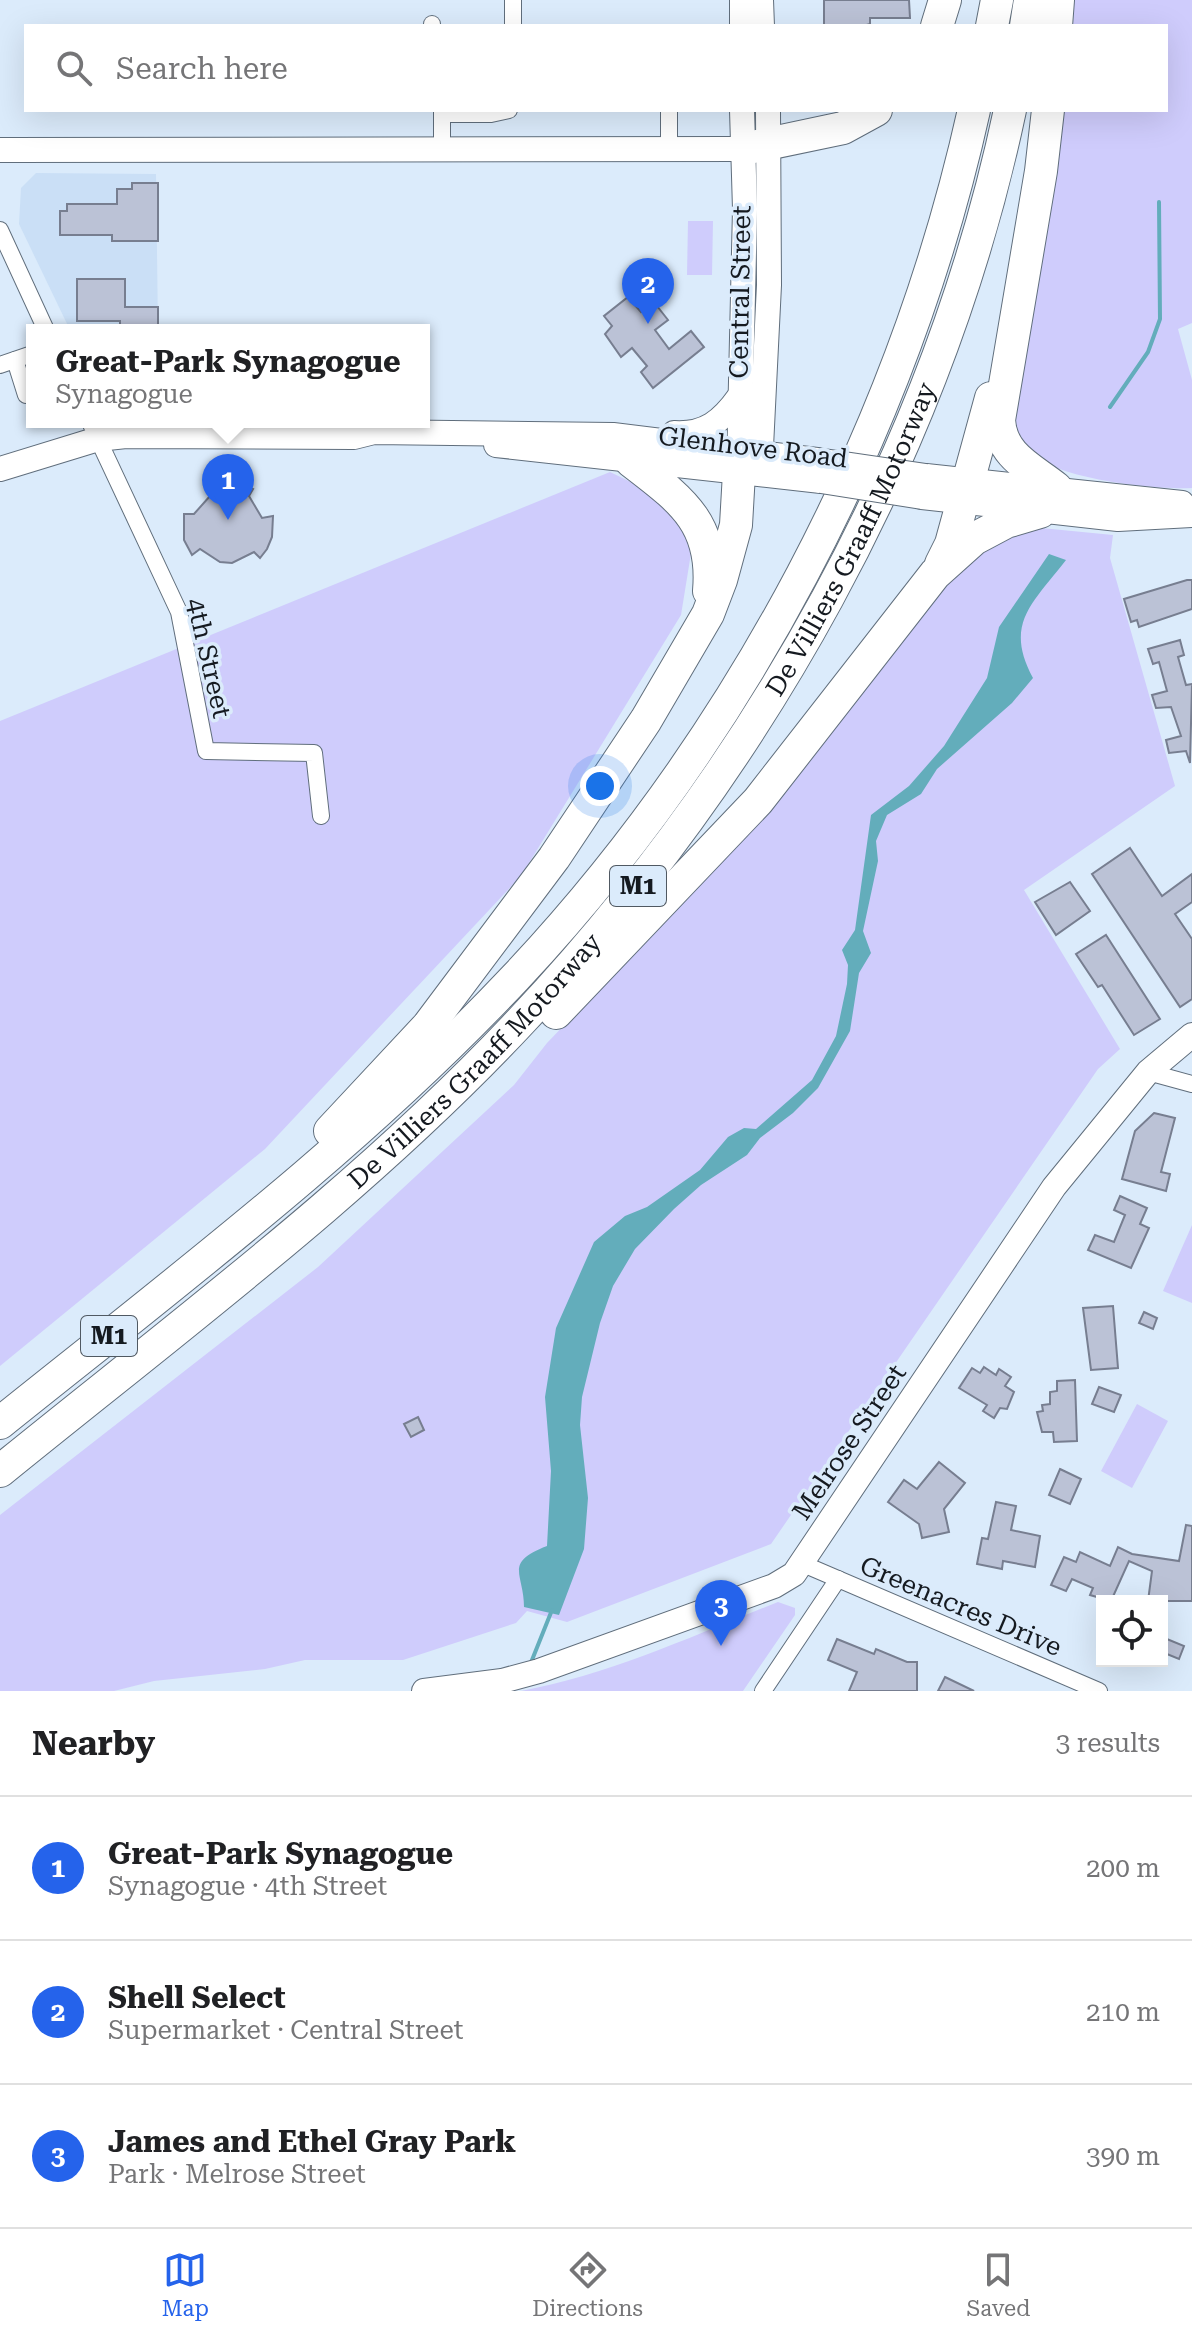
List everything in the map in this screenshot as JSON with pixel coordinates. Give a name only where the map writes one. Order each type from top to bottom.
[{"type":"highway","points":[[938,24],[945,0]]},
{"type":"highway","points":[[992,24],[997,0]]},
{"type":"highway","points":[[1026,24],[1030,0]]},
{"type":"highway","points":[[1056,24],[1058,0]]},
{"type":"highway","points":[[756,147],[843,128],[872,112]]},
{"type":"highway","name":"M1","points":[[0,1423],[382,1109],[522,970],[623,850],[734,694],[774,625],[850,477],[903,352],[948,214],[974,112]]},
{"type":"highway","name":"De Villiers Graaff Motorway","points":[[0,1471],[341,1191],[440,1101],[519,1024],[609,923],[708,792],[792,661],[880,491],[916,410],[991,192],[1010,112]]},
{"type":"highway","points":[[440,1101],[461,1099],[494,1074],[668,900],[758,801],[935,574],[951,544],[1009,344],[1022,288],[1048,112]]},
{"type":"highway","points":[[935,574],[974,539],[1054,501],[1019,462],[1000,434],[999,407],[1009,344]]},
{"type":"highway","points":[[637,450],[695,517],[708,552],[708,614]]},
{"type":"highway","points":[[216,1247],[275,1190],[428,1026],[603,786],[708,614],[736,525],[749,463]]},
{"type":"main road","points":[[742,0],[742,24]]},
{"type":"main road","points":[[761,0],[762,24]]},
{"type":"main road","name":"Central Street","points":[[743,112],[756,147],[769,285],[749,463]]},
{"type":"main road","name":"Central Street","points":[[749,463],[739,397],[756,147],[767,112]]},
{"type":"main road","points":[[0,150],[442,152],[669,151],[756,147]]},
{"type":"main road","points":[[637,450],[657,434],[698,433],[718,421],[739,397]]},
{"type":"main road","name":"Glenhove Road","points":[[0,469],[94,430],[354,437],[369,442],[637,450],[819,471],[924,487],[1192,515]]},
{"type":"main road","name":"Glenhove Road","points":[[1119,509],[1192,502]]},
{"type":"main road","name":"Melrose Street","points":[[424,1691],[502,1681],[539,1671],[774,1586],[803,1564],[1039,1207],[1148,1072],[1192,1035]]},
{"type":"street","points":[[513,0],[513,24]]},
{"type":"street","points":[[442,152],[442,112],[500,112]]},
{"type":"street","points":[[669,112],[669,151]]},
{"type":"street","points":[[0,230],[43,324]]},
{"type":"street","points":[[8,363],[26,395]]},
{"type":"street","name":"4th Street","points":[[94,430],[179,612],[206,751],[314,753],[321,816]]},
{"type":"street","points":[[1148,1072],[1192,1084]]},
{"type":"street","name":"Greenacres Drive","points":[[803,1564],[1099,1691]]},
{"type":"street","points":[[763,1691],[838,1579]]},
{"type":"shaded area","points":[[1074,0],[1192,0],[1192,323],[1178,329],[1192,380],[1192,488],[1131,485],[1060,469],[1028,452],[1005,423],[1043,258],[1061,112],[1168,112],[1168,24],[1073,24]]},
{"type":"shaded area","points":[[36,173],[156,174],[158,324],[67,324],[19,224],[21,188]]},
{"type":"shaded area","points":[[688,221],[713,221],[712,275],[687,275]]},
{"type":"shaded area","points":[[610,472],[658,495],[693,541],[681,615],[521,876],[265,1149],[0,1366],[0,721]]},
{"type":"shaded area","points":[[1031,527],[1113,535],[1110,558],[1175,786],[1024,890],[1120,1049],[1098,1069],[771,1544],[567,1622],[527,1611],[516,1623],[403,1660],[305,1660],[265,1669],[154,1681],[114,1691],[0,1691],[0,1515],[318,1267],[514,1085],[547,1043],[720,863],[974,550]]},
{"type":"shaded area","points":[[1049,554],[1066,560],[1034,601],[1022,628],[1024,659],[1033,678],[1012,703],[937,769],[921,794],[887,815],[876,841],[878,861],[863,931],[871,953],[859,973],[850,1031],[818,1088],[793,1113],[760,1138],[747,1155],[701,1185],[674,1209],[635,1249],[613,1286],[600,1323],[582,1397],[580,1425],[588,1498],[584,1549],[559,1615],[524,1607],[520,1564],[533,1552],[547,1546],[551,1471],[545,1397],[556,1328],[594,1242],[625,1216],[647,1207],[700,1170],[728,1137],[744,1128],[756,1129],[812,1080],[836,1036],[847,984],[848,965],[842,950],[855,930],[871,815],[909,786],[944,746],[987,678],[999,627]]},
{"type":"shaded area","points":[[1192,1225],[1192,1303],[1163,1291]]},
{"type":"shaded area","points":[[1137,1404],[1168,1421],[1132,1488],[1101,1471]]},
{"type":"shaded area","points":[[778,1602],[795,1608],[795,1615],[743,1691],[521,1691],[619,1665]]},
{"type":"building","points":[[824,0],[909,0],[910,18],[870,18],[870,24],[824,24]]},
{"type":"building","points":[[132,183],[158,183],[158,241],[112,241],[112,235],[60,235],[60,211],[67,211],[67,204],[117,204],[117,189],[132,189]]},
{"type":"building","points":[[77,279],[125,279],[125,307],[158,307],[158,324],[77,321]]},
{"type":"building","points":[[628,297],[641,312],[648,306],[651,310],[657,306],[668,320],[655,330],[669,349],[691,331],[704,347],[653,388],[641,372],[647,366],[632,348],[621,357],[605,334],[612,326],[604,316]]},
{"type":"building","points":[[230,481],[253,489],[249,496],[262,518],[273,516],[272,537],[267,549],[260,558],[254,552],[232,563],[220,562],[200,549],[192,555],[184,540],[184,514],[194,514],[210,496],[206,486]]},
{"type":"building","points":[[1192,580],[1192,609],[1139,627],[1137,620],[1131,622],[1124,599]]},
{"type":"building","points":[[1180,640],[1184,655],[1178,657],[1186,685],[1192,684],[1190,763],[1186,751],[1169,753],[1166,740],[1181,736],[1171,707],[1156,708],[1152,695],[1167,691],[1159,662],[1153,664],[1148,649]]},
{"type":"building","points":[[1130,848],[1162,896],[1192,874],[1192,902],[1175,914],[1192,939],[1192,999],[1180,1007],[1092,874]]},
{"type":"building","points":[[1070,882],[1090,911],[1056,935],[1035,902]]},
{"type":"building","points":[[1106,935],[1160,1019],[1134,1035],[1102,985],[1098,987],[1076,954]]},
{"type":"building","points":[[1154,1113],[1175,1118],[1161,1172],[1170,1174],[1166,1191],[1122,1179],[1135,1131]]},
{"type":"building","points":[[1120,1196],[1147,1208],[1140,1224],[1149,1228],[1131,1268],[1088,1250],[1095,1235],[1114,1242],[1125,1215],[1114,1210]]},
{"type":"building","points":[[1113,1306],[1118,1368],[1091,1370],[1083,1308]]},
{"type":"building","points":[[1144,1312],[1157,1318],[1153,1329],[1139,1323]]},
{"type":"building","points":[[984,1367],[996,1375],[999,1369],[1011,1377],[1005,1386],[1014,1392],[1007,1409],[1000,1408],[994,1418],[983,1411],[987,1405],[959,1388],[972,1368],[980,1373]]},
{"type":"building","points":[[1075,1380],[1077,1441],[1054,1442],[1053,1432],[1042,1432],[1037,1412],[1043,1411],[1042,1405],[1050,1404],[1050,1392],[1057,1391],[1057,1381]]},
{"type":"building","points":[[1099,1387],[1121,1395],[1114,1412],[1092,1404]]},
{"type":"building","points":[[418,1417],[424,1430],[411,1437],[404,1424]]},
{"type":"building","points":[[939,1462],[965,1483],[944,1509],[949,1532],[922,1538],[919,1524],[888,1502],[904,1480],[917,1489]]},
{"type":"building","points":[[1060,1469],[1081,1479],[1070,1504],[1049,1495]]},
{"type":"building","points":[[996,1502],[1016,1506],[1011,1530],[1040,1536],[1035,1567],[1003,1561],[1002,1569],[977,1564],[982,1538],[988,1539]]},
{"type":"building","points":[[1186,1525],[1192,1526],[1192,1601],[1168,1601],[1168,1595],[1149,1595],[1152,1571],[1129,1561],[1114,1595],[1090,1595],[1093,1588],[1072,1579],[1066,1591],[1051,1585],[1064,1557],[1076,1562],[1080,1552],[1110,1566],[1118,1547],[1132,1554],[1179,1561]]},
{"type":"building","points":[[837,1639],[874,1654],[876,1649],[907,1662],[917,1662],[917,1691],[849,1691],[857,1672],[828,1660]]},
{"type":"building","points":[[1168,1639],[1184,1646],[1179,1659],[1168,1654]]},
{"type":"building","points":[[945,1677],[974,1691],[938,1691]]},
{"type":"waterway","points":[[1110,407],[1148,352],[1160,319],[1159,202]]},
{"type":"waterway","points":[[530,1665],[552,1610]]},
{"type":"place","name":"Shell Select","points":[[648,324]]},
{"type":"place","name":"Great-Park Synagogue","points":[[228,520]]},
{"type":"place","name":"James and Ethel Gray Park","points":[[721,1646]]}]
